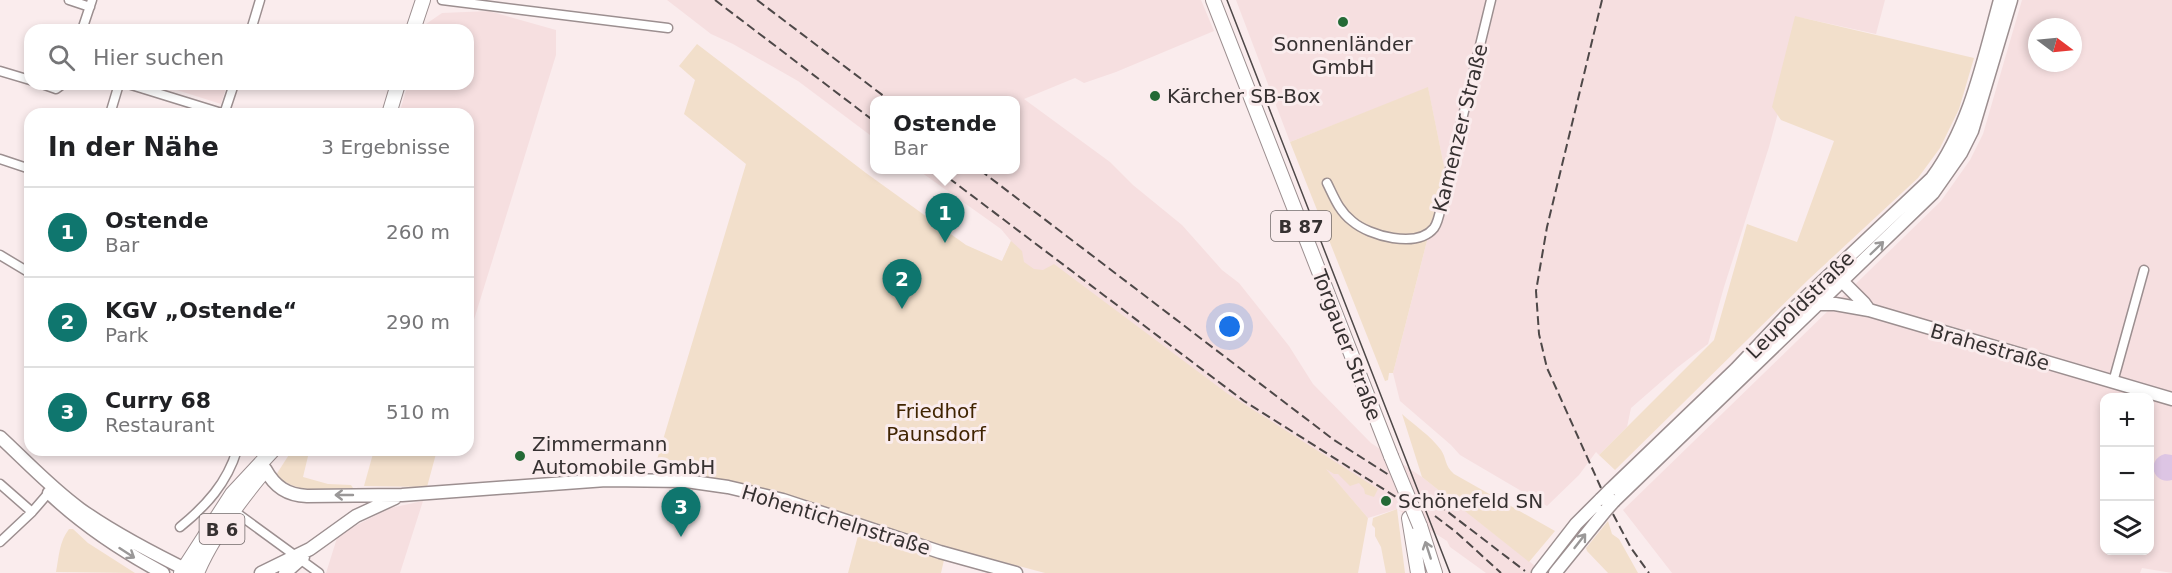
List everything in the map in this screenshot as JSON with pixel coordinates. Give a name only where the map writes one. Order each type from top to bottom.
[{"type":"main road","points":[[415,24],[423,0]]},
{"type":"main road","name":"Torgauer Straße","points":[[1213,0],[1435,573]]},
{"type":"main road","name":"Leupoldstraße","points":[[1539,571],[1571,530],[1608,500],[1819,304],[1834,280],[1922,189],[1950,151],[1968,112],[2000,0]]},
{"type":"main road","name":"Leupoldstraße","points":[[1556,573],[1608,500],[1787,315],[1834,280],[1933,193],[1961,153],[1972,131],[2011,0]]},
{"type":"main road","points":[[391,108],[396,90]]},
{"type":"main road","name":"Brahestraße","points":[[1834,280],[1864,310],[2172,399]]},
{"type":"main road","points":[[1819,304],[1835,304],[1864,310]]},
{"type":"main road","points":[[0,437],[88,527],[141,562],[163,573]]},
{"type":"main road","points":[[0,448],[50,490],[112,531],[189,572]]},
{"type":"main road","name":"B 6","points":[[189,572],[232,494],[267,456]]},
{"type":"main road","name":"B 6","points":[[189,572],[202,561],[234,511],[276,456]]},
{"type":"main road","name":"Hohentichelnstraße","points":[[266,469],[272,482],[279,488],[298,495],[402,495],[606,480],[686,481],[728,487],[783,500],[940,552],[1016,573]]},
{"type":"main road","name":"Hohentichelnstraße","points":[[285,573],[298,558],[356,516],[402,495]]},
{"type":"main road","name":"Torgauer Straße","points":[[1415,522],[1418,573]]},
{"type":"main road","name":"Hohentichelnstraße","points":[[261,573],[298,558]]},
{"type":"street","points":[[69,0],[91,3],[84,24]]},
{"type":"street","points":[[253,24],[260,0]]},
{"type":"street","points":[[442,0],[668,28]]},
{"type":"street","name":"Kamenzer Straße","points":[[1327,183],[1338,206],[1352,221],[1366,230],[1392,238],[1405,239],[1427,234],[1434,228],[1443,202],[1491,0]]},
{"type":"street","points":[[0,71],[24,78]]},
{"type":"street","points":[[112,108],[117,90]]},
{"type":"street","points":[[144,90],[192,108]]},
{"type":"street","points":[[227,108],[232,90]]},
{"type":"street","points":[[0,159],[24,167]]},
{"type":"street","points":[[0,255],[24,269]]},
{"type":"street","points":[[2113,382],[2144,270]]},
{"type":"street","points":[[180,527],[209,502],[225,480],[235,456]]},
{"type":"street","points":[[0,484],[32,512]]},
{"type":"street","points":[[0,542],[32,512],[50,490]]},
{"type":"street","points":[[234,511],[319,573]]},
{"type":"shaded area","points":[[667,0],[1201,0],[1214,31],[1116,72],[1084,83],[1075,78],[1024,99],[1110,162],[1133,185],[1182,225],[1222,270],[1239,283],[1289,346],[1313,384],[1371,443],[1422,477],[1544,573],[1486,573],[1450,547],[1447,541],[1397,509],[1368,518],[1324,467],[1002,261],[1011,241],[1001,229],[924,174],[1020,174],[1020,96],[870,96],[870,135],[798,81],[711,34]]},
{"type":"shaded area","points":[[1236,0],[1885,0],[1876,34],[1803,18],[1769,147],[1708,344],[1631,408],[1627,427],[1599,455],[1596,452],[1579,475],[1547,506],[1460,455],[1400,401],[1393,373],[1445,171],[1428,88],[1290,142]]},
{"type":"shaded area","points":[[2022,0],[2172,0],[2172,573],[2142,568],[2140,573],[1672,573],[1623,510],[1941,201],[1970,160],[1983,134]]},
{"type":"shaded area","points":[[489,11],[556,30],[556,55],[474,320],[474,108],[401,108],[406,90],[474,90],[474,24],[426,24],[442,13]]},
{"type":"shaded area","points":[[177,90],[225,90],[221,104]]},
{"type":"shaded area","points":[[2165,454],[2172,455],[2172,480],[2165,481],[2156,475],[2154,466],[2159,457]]},
{"type":"shaded area","points":[[423,501],[400,573],[326,573],[337,538],[351,528],[390,508]]},
{"type":"green space","points":[[1795,16],[1974,58],[1959,109],[1940,148],[1918,178],[1808,280],[1615,470],[1599,455],[1714,340],[1747,224],[1797,242],[1834,141],[1781,120],[1772,107]]},
{"type":"green space","name":"Friedhof Paunsdorf","points":[[697,44],[866,173],[966,245],[1002,261],[1011,241],[1022,251],[1024,262],[1034,269],[1043,270],[1054,264],[1228,394],[1378,489],[1374,497],[1365,494],[1359,483],[1350,486],[1338,474],[1326,469],[1368,518],[1358,573],[1045,573],[950,548],[793,496],[688,475],[653,473],[746,164],[684,114],[695,80],[679,66]]},
{"type":"green space","points":[[1428,87],[1445,171],[1393,373],[1389,373],[1388,380],[1385,381],[1290,142]]},
{"type":"green space","points":[[1402,414],[1437,445],[1454,474],[1555,531],[1529,562],[1422,477]]},
{"type":"green space","points":[[288,456],[308,456],[303,477],[328,484],[351,485],[353,488],[351,490],[311,490],[292,485],[276,475]]},
{"type":"green space","points":[[372,456],[435,456],[427,487],[364,486]]},
{"type":"green space","points":[[1397,509],[1405,573],[1386,573],[1381,547],[1372,525],[1373,518]]},
{"type":"green space","points":[[1608,521],[1612,534],[1619,539],[1638,573],[1608,573],[1587,551],[1586,548]]},
{"type":"green space","points":[[69,529],[73,529],[88,543],[135,573],[56,572],[61,544]]},
{"type":"green space","points":[[859,532],[944,560],[941,573],[848,573]]},
{"type":"tram line","points":[[1227,0],[1450,573]]},
{"type":"railway","points":[[715,0],[870,118]]},
{"type":"railway","points":[[757,0],[884,96]]},
{"type":"railway","points":[[1601,488],[1547,368],[1539,334],[1536,291],[1547,227],[1602,0]]},
{"type":"railway","points":[[943,174],[1244,401],[1396,497]]},
{"type":"railway","points":[[985,174],[1334,440],[1389,475]]},
{"type":"railway","points":[[1427,496],[1525,571]]},
{"type":"railway","points":[[1613,514],[1631,548],[1649,573]]},
{"type":"railway","points":[[1435,516],[1501,573]]},
{"type":"place","name":"Sonnenländer GmbH","points":[[1343,22]]},
{"type":"place","name":"Kärcher SB-Box","points":[[1155,96]]},
{"type":"place","name":"Ostende","points":[[945,243]]},
{"type":"place","name":"KGV „Ostende“","points":[[902,309]]},
{"type":"place","name":"Zimmermann Automobile GmbH","points":[[520,456]]},
{"type":"place","name":"Schönefeld SN","points":[[1386,501]]},
{"type":"place","name":"Curry 68","points":[[681,537]]}]
